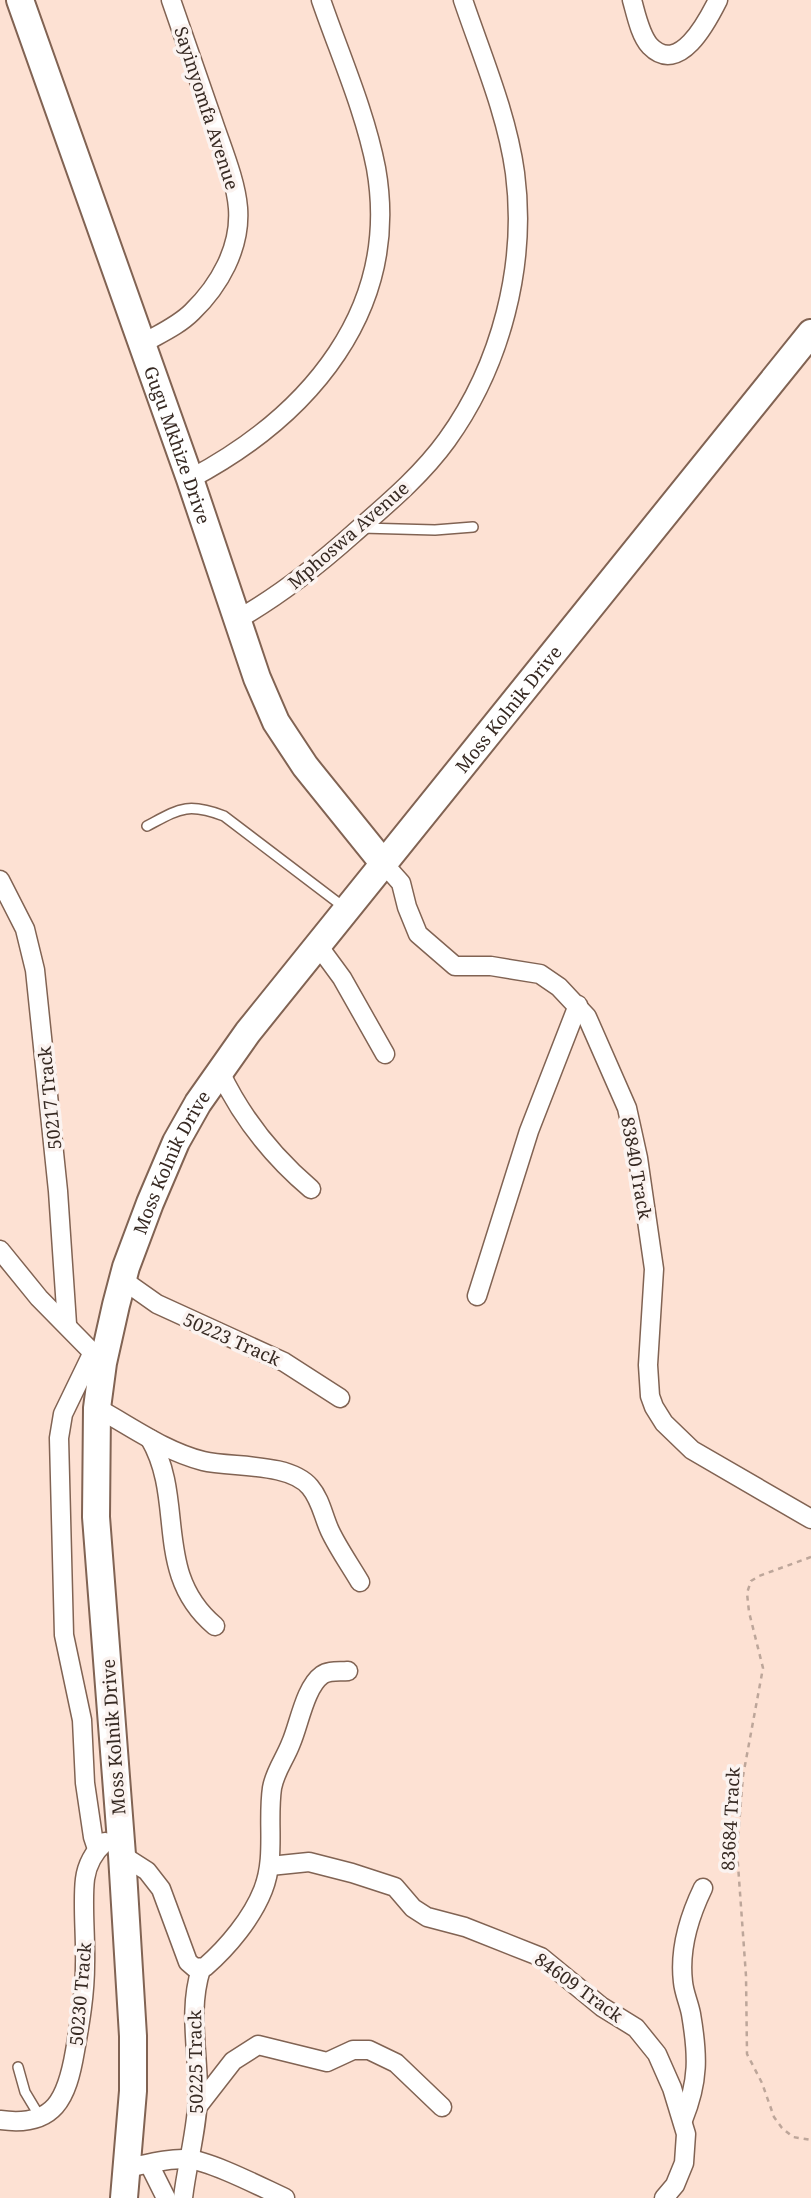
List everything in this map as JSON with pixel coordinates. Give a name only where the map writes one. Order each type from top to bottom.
[{"type":"main road","name":"Gugu Mkhize Drive","points":[[20,0],[190,478],[257,678],[276,722],[305,766],[384,864]]},
{"type":"main road","name":"Moss Kolnik Drive","points":[[124,2198],[138,2166],[133,2091],[133,2036],[114,1846],[96,1517],[97,1408],[98,1358],[137,1235],[176,1142],[248,1032],[811,333]]},
{"type":"street","name":"Sayinyomfa Avenue","points":[[142,344],[190,314],[212,289],[228,262],[236,239],[239,208],[228,164],[171,0]]},
{"type":"street","points":[[190,478],[243,447],[305,394],[329,367],[346,341],[361,312],[371,282],[379,240],[380,209],[376,167],[321,0]]},
{"type":"street","name":"Mphoswa Avenue","points":[[238,619],[273,600],[400,493],[445,442],[464,414],[495,352],[510,298],[516,247],[518,206],[515,172],[506,129],[463,0]]},
{"type":"street","points":[[632,0],[650,46],[662,53],[677,54],[687,48],[718,0]]},
{"type":"street","name":"83840 Track","points":[[384,864],[401,883],[418,934],[455,966],[491,966],[540,974],[578,1005],[594,1030],[617,1082],[627,1108],[638,1158],[654,1269],[648,1365],[650,1396],[654,1407],[664,1423],[692,1450],[811,1519]]},
{"type":"street","name":"50217 Track","points":[[0,880],[25,929],[35,970],[58,1192],[67,1324]]},
{"type":"street","points":[[317,944],[342,978],[385,1054]]},
{"type":"street","points":[[477,1296],[528,1130],[578,1005]]},
{"type":"street","points":[[220,1072],[231,1095],[269,1149],[311,1189]]},
{"type":"street","points":[[1,1253],[39,1298],[98,1358],[64,1414],[59,1438],[64,1636],[82,1720],[85,1783],[93,1837],[114,1846],[147,1871],[156,1882],[170,1912],[184,1958],[191,1965],[201,1969],[218,1955],[249,1915],[263,1890],[270,1866],[271,1802],[279,1766],[291,1745],[311,1688],[327,1672],[348,1671]]},
{"type":"street","name":"50223 Track","points":[[123,1280],[157,1304],[284,1362],[341,1398]]},
{"type":"street","points":[[97,1408],[183,1456],[286,1473],[300,1478],[310,1486],[317,1497],[330,1530],[360,1582]]},
{"type":"street","points":[[149,1438],[162,1465],[172,1549],[193,1605],[215,1626]]},
{"type":"street","name":"50230 Track","points":[[40,2117],[55,2109],[59,2103],[72,2067],[85,1984],[85,1880],[89,1865],[114,1846]]},
{"type":"street","name":"84609 Track","points":[[270,1866],[309,1862],[390,1885],[398,1889],[413,1908],[427,1917],[465,1927],[550,1962],[602,2007],[644,2035],[657,2054],[683,2120],[686,2153],[680,2175],[664,2198]]},
{"type":"street","points":[[683,2120],[693,2096],[696,2079],[690,2012],[683,1983],[685,1937],[693,1909],[704,1888]]},
{"type":"street","name":"50225 Track","points":[[183,2198],[198,2106],[193,2013],[201,1969]]},
{"type":"street","points":[[198,2106],[233,2061],[258,2045],[327,2062],[353,2050],[369,2050],[396,2063],[442,2106]]},
{"type":"street","points":[[2,2124],[40,2117]]},
{"type":"street","points":[[138,2166],[190,2159],[285,2198]]},
{"type":"street","points":[[138,2166],[166,2198]]},
{"type":"lane","points":[[360,528],[435,530],[473,527]]},
{"type":"lane","points":[[147,826],[180,808],[200,809],[223,816],[236,823],[346,909]]},
{"type":"lane","points":[[18,2067],[25,2092],[40,2117]]},
{"type":"path","name":"83684 Track","points":[[811,1557],[759,1576],[751,1581],[747,1593],[763,1668],[743,1776],[737,1851],[746,1976],[747,2054],[762,2083],[774,2118],[782,2129],[793,2137],[811,2140]]}]
